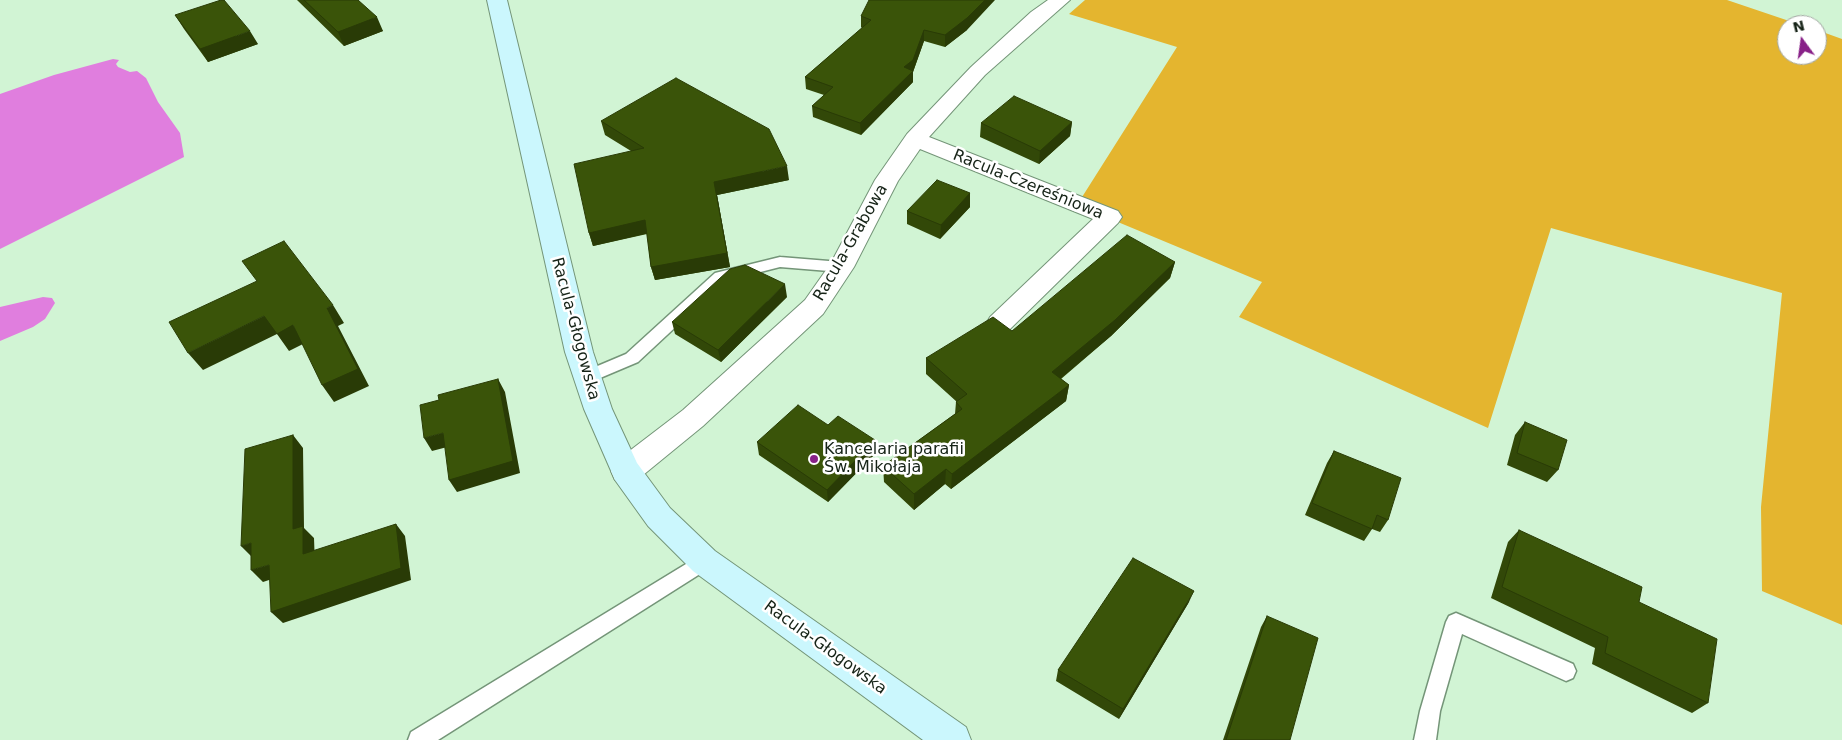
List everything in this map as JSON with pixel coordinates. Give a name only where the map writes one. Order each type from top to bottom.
[{"type":"street","name":"Racula-Głogowska","points":[[497,0],[557,264],[587,377],[598,410],[626,471],[659,517],[704,561],[953,740]]},
{"type":"street","name":"Racula-Grabowa","points":[[626,471],[693,418],[814,306],[841,267],[887,180],[915,139],[978,71],[1038,16],[1060,0]]},
{"type":"street","name":"Racula-Czereśniowa","points":[[915,139],[1110,217],[999,324]]},
{"type":"lane","points":[[587,377],[632,358],[720,277],[780,262],[841,267]]},
{"type":"lane","points":[[420,740],[704,561]]},
{"type":"lane","points":[[1425,740],[1430,712],[1456,622],[1566,671]]},
{"type":"shaded area","points":[[1085,0],[1727,0],[1777,17],[1777,65],[1827,65],[1827,34],[1842,39],[1842,625],[1762,591],[1761,507],[1782,293],[1551,228],[1488,428],[1239,317],[1262,282],[1077,205],[1177,47],[1069,14]]},
{"type":"shaded area","points":[[113,59],[119,60],[116,64],[118,67],[130,72],[137,71],[146,78],[158,102],[180,133],[184,157],[0,249],[0,94],[54,75]]},
{"type":"shaded area","points":[[43,297],[52,298],[55,303],[45,319],[33,327],[0,341],[0,307]]},
{"type":"building","points":[[224,0],[250,31],[200,49],[175,15]]},
{"type":"building","points":[[304,0],[358,0],[377,17],[338,32]]},
{"type":"building","points":[[869,0],[985,0],[967,18],[945,35],[924,30],[913,60],[904,67],[913,71],[860,123],[812,106],[833,87],[805,77],[871,20],[861,16]]},
{"type":"building","points":[[676,78],[769,129],[787,166],[714,182],[727,253],[651,267],[645,220],[589,233],[574,164],[644,148],[601,121]]},
{"type":"building","points":[[1014,96],[1072,122],[1040,151],[981,123]]},
{"type":"building","points":[[937,180],[970,193],[941,225],[907,211]]},
{"type":"building","points":[[1127,235],[1175,262],[1115,320],[1052,372],[1069,385],[952,474],[946,469],[914,494],[883,466],[962,409],[956,402],[967,394],[926,358],[993,317],[1012,331]]},
{"type":"building","points":[[284,241],[333,305],[327,308],[358,369],[322,385],[293,325],[277,334],[264,316],[188,353],[169,322],[257,281],[242,261]]},
{"type":"building","points":[[745,265],[785,284],[718,350],[672,322],[730,269]]},
{"type":"building","points":[[498,379],[513,461],[449,480],[443,433],[424,438],[420,405],[439,400],[438,395]]},
{"type":"building","name":"Kancelaria parafii Św. Mikołaja","points":[[798,405],[828,425],[838,416],[875,440],[827,490],[757,442]]},
{"type":"building","points":[[1525,422],[1567,440],[1558,470],[1517,453]]},
{"type":"building","points":[[293,435],[293,529],[303,526],[303,554],[396,524],[401,568],[271,612],[269,565],[251,570],[251,543],[241,546],[245,449]]},
{"type":"building","points":[[1334,451],[1401,478],[1388,520],[1377,515],[1372,529],[1312,503]]},
{"type":"building","points":[[1519,530],[1642,587],[1639,602],[1717,639],[1708,703],[1605,653],[1608,637],[1502,587]]},
{"type":"building","points":[[1133,558],[1194,591],[1123,709],[1058,670]]},
{"type":"building","points":[[1267,616],[1318,638],[1290,740],[1226,740]]},
{"type":"place","name":"Kancelaria parafii Św. Mikołaja","points":[[814,459]]}]
